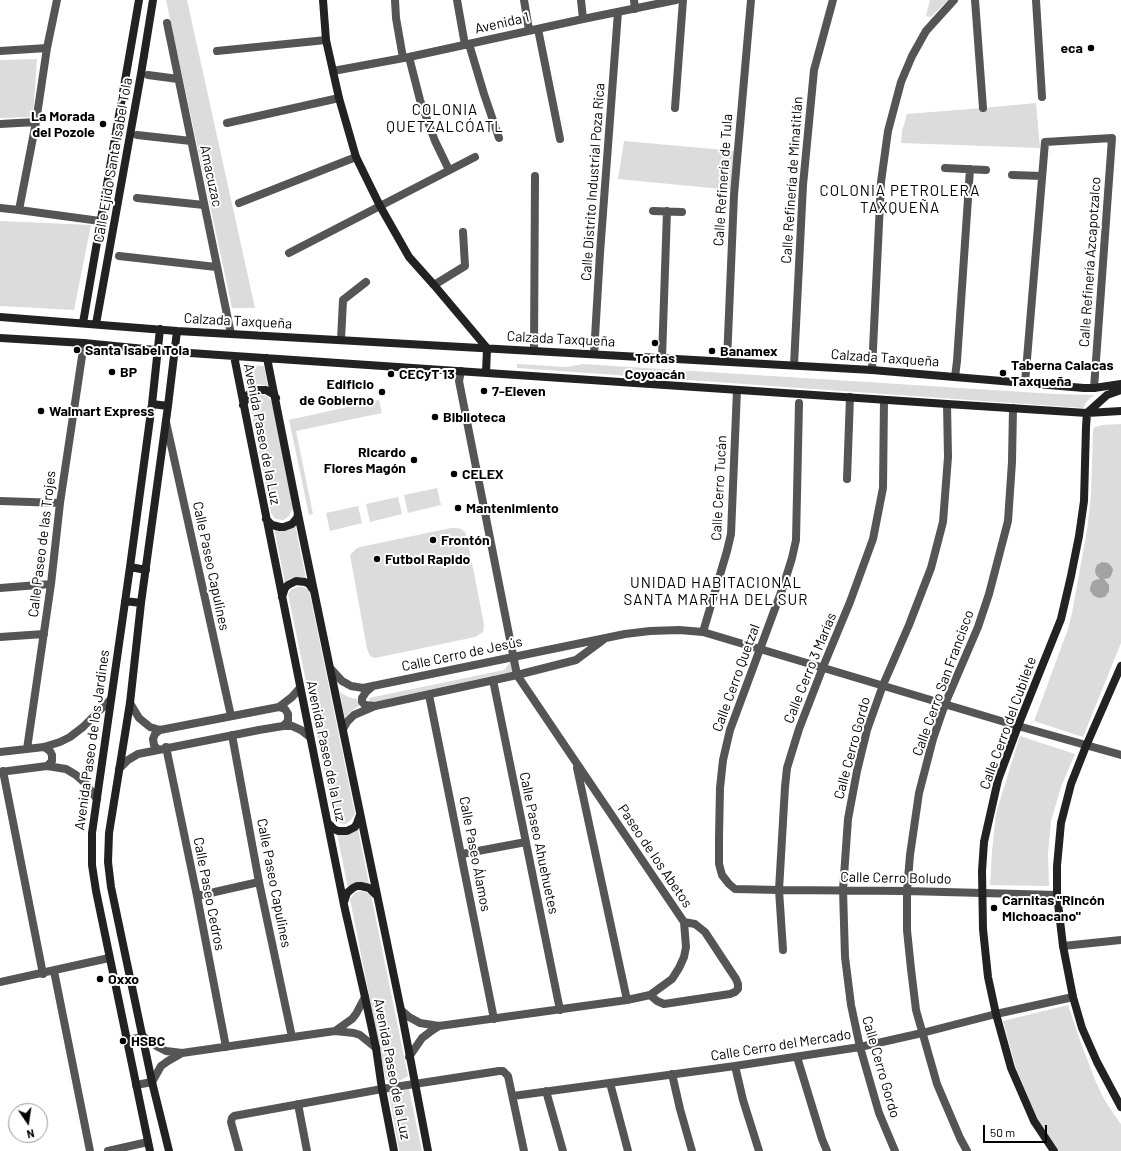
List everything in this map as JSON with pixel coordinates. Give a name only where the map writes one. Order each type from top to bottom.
[{"type":"street","points":[[19,210],[36,122],[47,48],[57,0]]},
{"type":"street","name":"Calle Ejido Santa Isabel Tola","points":[[83,323],[139,0]]},
{"type":"street","name":"Calle Ejido Santa Isabel Tola","points":[[96,324],[153,0]]},
{"type":"street","points":[[323,0],[326,40],[339,98],[356,157],[380,206],[409,258],[487,348],[486,373]]},
{"type":"street","points":[[395,0],[396,18],[406,57],[435,142],[449,170]]},
{"type":"street","points":[[457,0],[467,44],[499,138]]},
{"type":"street","points":[[524,0],[529,30]]},
{"type":"street","points":[[581,0],[583,19]]},
{"type":"street","name":"Avenida 1","points":[[333,71],[618,12],[635,4],[676,0]]},
{"type":"street","points":[[675,108],[683,0]]},
{"type":"street","name":"Calle Refinería de Tula","points":[[727,362],[734,195],[751,0]]},
{"type":"street","name":"Calle Refinería de Minatitlán","points":[[794,365],[803,185],[814,70],[833,0]]},
{"type":"street","points":[[872,370],[880,182],[888,131],[901,82],[912,56],[926,31],[954,0]]},
{"type":"street","points":[[975,0],[982,108]]},
{"type":"street","points":[[1036,0],[1042,97]]},
{"type":"street","name":"Calle Distrito Industrial Poza Rica","points":[[594,354],[618,12]]},
{"type":"street","name":"Amacuzac","points":[[167,23],[230,334]]},
{"type":"street","points":[[538,29],[560,139]]},
{"type":"street","points":[[217,51],[326,40]]},
{"type":"street","points":[[0,51],[47,48]]},
{"type":"street","points":[[148,75],[178,78]]},
{"type":"street","points":[[227,123],[339,98]]},
{"type":"street","points":[[0,124],[36,122]]},
{"type":"street","points":[[137,135],[190,141]]},
{"type":"street","name":"Calle Refinería Azcapotzalco","points":[[1042,176],[1044,142],[1112,138],[1094,388]]},
{"type":"street","points":[[239,203],[356,157]]},
{"type":"street","points":[[289,253],[475,157]]},
{"type":"street","points":[[945,168],[986,170]]},
{"type":"street","points":[[955,377],[970,169]]},
{"type":"street","points":[[1012,175],[1042,176],[1025,383]]},
{"type":"street","points":[[534,351],[535,176]]},
{"type":"street","points":[[137,198],[204,205]]},
{"type":"street","points":[[0,208],[100,222]]},
{"type":"street","points":[[653,211],[682,212]]},
{"type":"street","points":[[662,358],[667,212]]},
{"type":"street","points":[[434,286],[465,266],[462,232]]},
{"type":"street","points":[[119,256],[216,267]]},
{"type":"street","points":[[341,340],[343,300],[366,282]]},
{"type":"street","name":"Calzada Taxqueña","points":[[0,317],[177,331],[872,370],[1084,388],[1121,384]]},
{"type":"street","name":"Avenida Paseo de los Jardines","points":[[150,1151],[96,891],[92,864],[92,833],[152,404],[160,329]]},
{"type":"street","name":"Avenida Paseo de los Jardines","points":[[169,1151],[152,1082],[144,1037],[111,887],[108,862],[108,834],[130,703],[141,603],[177,331]]},
{"type":"street","points":[[0,338],[84,343],[158,351],[884,400],[1087,413],[1121,411]]},
{"type":"street","name":"Calle Paseo de las Trojes","points":[[27,749],[51,584],[60,503],[84,343]]},
{"type":"street","name":"Avenida Paseo de la Luz","points":[[234,356],[344,905],[376,1048],[394,1151]]},
{"type":"street","name":"Avenida Paseo de la Luz","points":[[267,358],[428,1151]]},
{"type":"street","points":[[461,371],[459,381],[517,675]]},
{"type":"street","points":[[244,405],[249,394],[257,390],[266,390],[276,398]]},
{"type":"street","name":"Calle Cerro Tucán","points":[[703,632],[731,534],[736,390]]},
{"type":"street","points":[[1087,413],[1107,395],[1121,390]]},
{"type":"street","points":[[847,479],[850,397]]},
{"type":"street","name":"Calle Cerro 3 Marías","points":[[783,950],[779,890],[787,768],[799,729],[850,602],[873,539],[883,488],[884,400]]},
{"type":"street","name":"Calle Cerro Quetzal","points":[[735,889],[722,875],[719,864],[720,788],[723,760],[730,730],[783,587],[796,540],[799,403]]},
{"type":"street","points":[[152,404],[168,406]]},
{"type":"street","name":"Calle Cerro Gordo","points":[[895,1151],[879,1113],[860,1047],[851,1005],[845,957],[843,890],[848,819],[857,771],[867,730],[883,685],[909,625],[931,568],[943,522],[948,457],[947,404]]},
{"type":"street","name":"Calle Cerro San Francisco","points":[[967,1151],[937,1084],[916,1010],[911,970],[907,891],[910,855],[919,793],[933,739],[978,627],[1008,521],[1012,462],[1013,408]]},
{"type":"street","name":"Calle Cerro del Cubilete","points":[[1054,1151],[1034,1121],[1012,1068],[996,1014],[988,977],[982,929],[982,871],[984,842],[998,780],[1061,619],[1071,576],[1084,501],[1087,413]]},
{"type":"street","name":"Calle Paseo Capulines","points":[[166,421],[230,716]]},
{"type":"street","points":[[0,500],[60,503]]},
{"type":"street","points":[[266,519],[272,525],[284,527],[292,524],[298,514]]},
{"type":"street","points":[[130,567],[146,570]]},
{"type":"street","points":[[282,597],[285,588],[288,585],[300,581],[309,584],[314,592]]},
{"type":"street","points":[[0,588],[51,584]]},
{"type":"street","points":[[125,601],[141,603]]},
{"type":"street","name":"Calle Cerro de Jesús","points":[[331,669],[342,680],[351,686],[363,688],[625,634],[679,630],[703,632],[1018,726],[1121,755]]},
{"type":"street","points":[[0,637],[44,634]]},
{"type":"street","name":"Calle Cerro de Jesús","points":[[342,729],[354,715],[375,706],[517,675],[576,660],[605,639]]},
{"type":"street","points":[[1121,666],[1071,784],[1061,823],[1057,866],[1057,895],[1063,946],[1073,996],[1082,1028],[1097,1062],[1121,1107]]},
{"type":"street","name":"Paseo de los Abetos","points":[[400,1010],[409,1017],[420,1022],[439,1026],[627,1000],[650,995],[672,979],[684,957],[686,947],[684,922],[517,675]]},
{"type":"street","name":"Calle Paseo Ahuehuetes","points":[[493,680],[560,1010]]},
{"type":"street","points":[[374,686],[366,692],[362,698],[362,702],[365,705],[375,706]]},
{"type":"street","points":[[130,703],[140,718],[150,727],[160,730],[279,707],[292,697],[300,688]]},
{"type":"street","name":"Calle Paseo Álamos","points":[[429,695],[494,1019]]},
{"type":"street","points":[[0,752],[44,747],[60,742],[70,737],[82,727],[111,699]]},
{"type":"street","points":[[279,707],[284,709],[288,714],[288,721],[283,726]]},
{"type":"street","points":[[119,769],[128,760],[138,754],[162,748],[283,726],[292,726],[301,730],[310,738]]},
{"type":"street","name":"Calle Paseo Cedros","points":[[160,730],[155,734],[153,739],[154,744],[162,748],[197,896],[226,1047]]},
{"type":"street","name":"Calle Paseo Capulines","points":[[232,735],[259,882],[292,1037]]},
{"type":"street","points":[[44,747],[50,751],[52,755],[52,761],[47,766]]},
{"type":"street","points":[[576,763],[627,1000]]},
{"type":"street","points":[[43,974],[2,772],[47,766],[66,769],[85,783],[97,799]]},
{"type":"street","points":[[328,822],[330,826],[338,831],[347,831],[355,827],[360,815]]},
{"type":"street","points":[[462,854],[526,842]]},
{"type":"street","points":[[197,896],[259,882]]},
{"type":"street","points":[[344,905],[347,893],[357,886],[365,886],[369,888],[377,898]]},
{"type":"street","name":"Calle Cerro Boludo","points":[[735,889],[907,891],[1057,895]]},
{"type":"street","points":[[650,995],[657,1001],[664,1004],[730,994],[738,989],[736,979],[705,932],[695,924],[684,922]]},
{"type":"street","points":[[1063,946],[1121,940]]},
{"type":"street","points":[[0,982],[43,974],[109,958]]},
{"type":"street","points":[[54,971],[90,1151]]},
{"type":"street","name":"Calle Cerro del Mercado","points":[[513,1096],[735,1066],[860,1047],[1073,996]]},
{"type":"street","points":[[335,1031],[352,1019],[365,997]]},
{"type":"street","name":"Paseo de los Abetos","points":[[410,1057],[422,1038],[439,1026]]},
{"type":"street","points":[[126,1040],[144,1037],[166,1051],[182,1053],[335,1031],[360,1035],[376,1048]]},
{"type":"street","points":[[136,1085],[152,1082],[161,1066],[168,1060],[182,1053]]},
{"type":"street","points":[[797,1057],[827,1151]]},
{"type":"street","points":[[735,1066],[743,1100],[759,1151]]},
{"type":"street","points":[[239,1151],[232,1122],[232,1118],[234,1116],[382,1089],[503,1071],[508,1076],[524,1151]]},
{"type":"street","points":[[672,1074],[692,1151]]},
{"type":"street","points":[[610,1083],[628,1151]]},
{"type":"street","points":[[546,1091],[563,1151]]},
{"type":"street","points":[[298,1104],[307,1151]]},
{"type":"street","points":[[108,1151],[148,1142]]},
{"type":"shaded area","points":[[166,0],[187,0],[255,308],[232,308]]},
{"type":"shaded area","points":[[930,0],[948,0],[932,16],[929,17],[926,16]]},
{"type":"shaded area","points":[[37,59],[33,117],[0,118],[0,60]]},
{"type":"shaded area","points":[[1036,103],[1040,148],[901,143],[902,131],[907,114]]},
{"type":"shaded area","points":[[624,141],[736,151],[732,190],[618,179]]},
{"type":"shaded area","points":[[0,221],[91,225],[74,310],[0,306]]},
{"type":"shaded area","points":[[517,364],[567,367],[583,364],[1055,394],[1094,395],[1087,401],[1083,408],[517,368]]},
{"type":"shaded area","points":[[242,365],[264,366],[268,386],[257,384],[252,385],[247,390]]},
{"type":"shaded area","points":[[258,394],[266,396],[272,401],[293,508],[289,516],[283,520],[275,519],[271,513],[250,405],[253,397]]},
{"type":"shaded area","points":[[379,400],[382,413],[296,431],[313,514],[309,515],[289,420]]},
{"type":"shaded area","points":[[1121,424],[1121,643],[1083,737],[1034,721],[1068,629],[1072,613],[1087,530],[1091,496],[1093,430],[1095,427],[1102,425]]},
{"type":"shaded area","points":[[437,488],[441,505],[408,513],[404,495]]},
{"type":"shaded area","points":[[398,497],[402,514],[370,522],[366,504]]},
{"type":"shaded area","points":[[358,506],[362,523],[330,531],[326,513]]},
{"type":"shaded area","points":[[295,524],[306,579],[301,577],[289,579],[285,583],[274,528]]},
{"type":"shaded area","points":[[451,528],[461,529],[465,532],[467,538],[484,624],[483,632],[475,637],[375,658],[370,656],[367,649],[350,555],[360,547]]},
{"type":"shaded area","points":[[1102,562],[1108,563],[1113,570],[1109,578],[1104,579],[1109,585],[1109,591],[1105,597],[1099,598],[1094,596],[1090,591],[1090,588],[1092,582],[1100,579],[1096,575],[1095,570],[1097,565]]},
{"type":"shaded area","points":[[303,587],[309,590],[355,814],[346,824],[339,823],[334,818],[288,594],[292,589]]},
{"type":"shaded area","points":[[512,660],[516,672],[505,673],[370,703],[369,698],[504,670]]},
{"type":"shaded area","points":[[340,692],[348,697],[357,699],[359,706],[351,711],[345,720]]},
{"type":"shaded area","points":[[1020,736],[1075,754],[1061,787],[1051,821],[1048,853],[1049,886],[990,885],[996,813]]},
{"type":"shaded area","points":[[358,829],[369,884],[348,889],[337,833]]},
{"type":"shaded area","points":[[359,891],[371,895],[408,1076],[398,1082],[386,1080],[350,899]]},
{"type":"shaded area","points":[[1068,1005],[1095,1080],[1104,1099],[1121,1124],[1121,1151],[1059,1151],[1038,1120],[1016,1068],[1003,1021]]},
{"type":"shaded area","points":[[409,1089],[422,1151],[399,1151],[389,1093]]},
{"type":"place","name":"eca","points":[[1091,48]]},
{"type":"place","name":"La Morada del Pozole","points":[[103,124]]},
{"type":"place","name":"Tortas Coyoacán","points":[[655,343]]},
{"type":"place","name":"Santa Isabel Tola","points":[[77,350]]},
{"type":"place","name":"Banamex","points":[[712,351]]},
{"type":"place","name":"BP","points":[[112,372]]},
{"type":"place","name":"Taberna Calacas Taxqueña","points":[[1003,373]]},
{"type":"place","name":"CECyT 13","points":[[391,374]]},
{"type":"place","name":"7-Eleven","points":[[484,391]]},
{"type":"place","name":"Edificio de Gobierno","points":[[382,392]]},
{"type":"place","name":"Walmart Express","points":[[41,411]]},
{"type":"place","name":"Biblioteca","points":[[435,417]]},
{"type":"place","name":"Ricardo Flores Magón","points":[[414,460]]},
{"type":"place","name":"CELEX","points":[[454,474]]},
{"type":"place","name":"Mantenimiento","points":[[458,508]]},
{"type":"place","name":"Frontón","points":[[433,540]]},
{"type":"place","name":"Futbol Rapido","points":[[377,559]]},
{"type":"place","name":"Carnitas \"Rincón Michoacano\"","points":[[994,908]]},
{"type":"place","name":"Oxxo","points":[[100,979]]},
{"type":"place","name":"HSBC","points":[[123,1041]]},
{"type":"district","name":"COLONIA QUETZALCÓATL","points":[[445,118]]},
{"type":"district","name":"COLONIA PETROLERA TAXQUEÑA","points":[[900,200]]},
{"type":"district","name":"UNIDAD HABITACIONAL SANTA MARTHA DEL SUR","points":[[716,592]]}]
